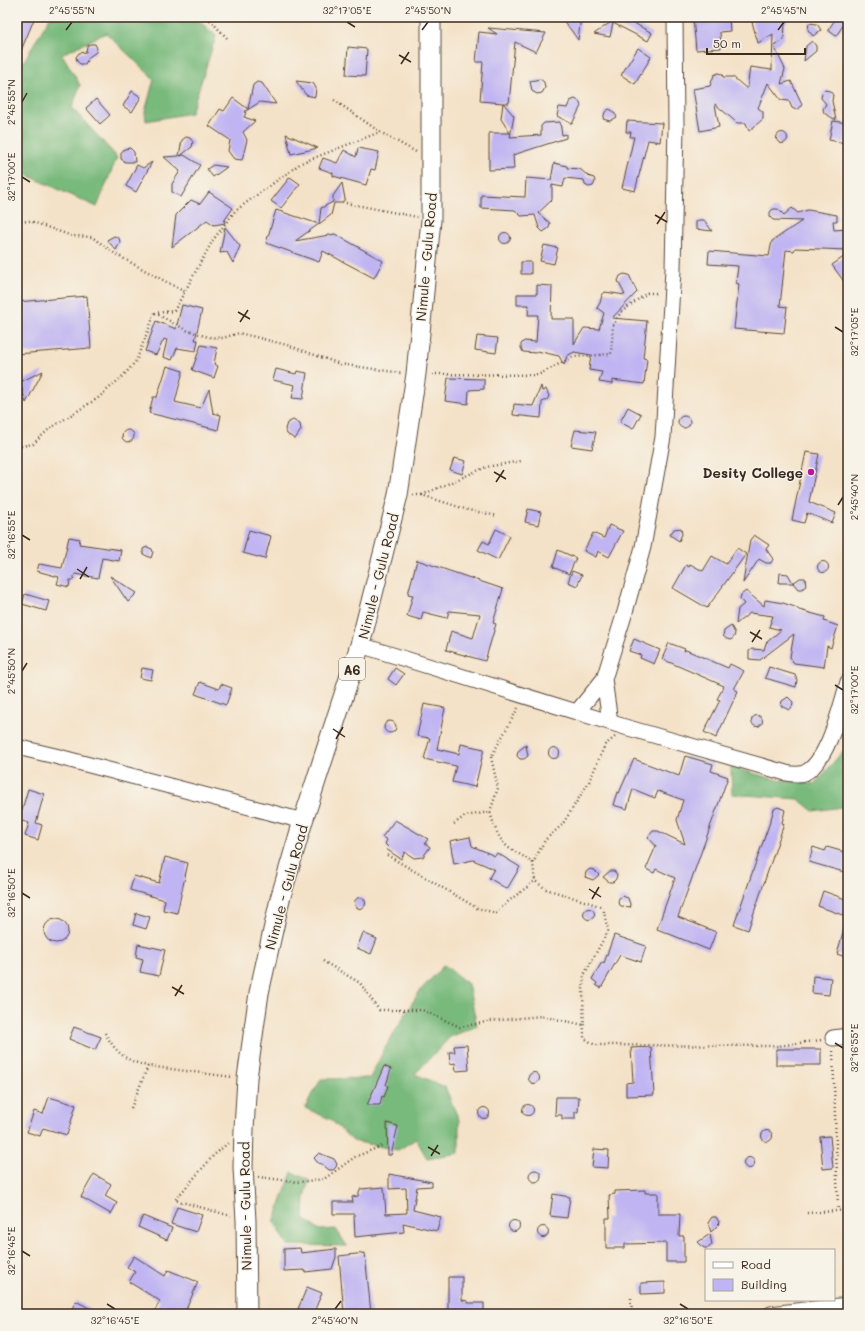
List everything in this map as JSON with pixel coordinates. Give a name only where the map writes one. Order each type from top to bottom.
[{"type":"main road","name":"Nimule - Gulu Road","points":[[247,1314],[246,1221],[243,1167],[244,1129],[247,1078],[260,993],[280,899],[360,645],[398,495],[416,374],[431,220],[431,17]]},
{"type":"street","points":[[577,712],[604,679],[625,612],[643,547],[663,437],[669,362],[673,263],[676,126],[675,17]]},
{"type":"street","points":[[360,645],[526,695],[625,727],[786,773],[804,773],[812,768],[819,759],[827,744],[848,682]]},
{"type":"street","points":[[604,679],[610,722]]},
{"type":"street","points":[[17,747],[303,822]]},
{"type":"street","points":[[833,1038],[848,1036]]},
{"type":"street","points":[[771,1314],[848,1305]]},
{"type":"path","points":[[207,17],[227,38]]},
{"type":"path","points":[[334,100],[380,132],[432,160]]},
{"type":"path","points":[[17,447],[33,444],[49,429],[98,398],[124,375],[136,360],[156,313],[174,311],[213,240],[235,211],[301,163],[380,132]]},
{"type":"path","points":[[346,203],[431,220]]},
{"type":"path","points":[[17,222],[30,221],[72,236],[92,237],[117,255],[185,292]]},
{"type":"path","points":[[422,495],[486,467],[521,461]]},
{"type":"path","points":[[398,495],[422,495],[468,510],[498,516]]},
{"type":"path","points":[[526,695],[491,757],[498,788],[490,812],[495,830],[508,848],[520,853],[533,863]]},
{"type":"path","points":[[625,727],[606,746],[589,782],[562,825],[545,840],[533,863],[535,881],[546,889],[603,907],[608,931],[584,975],[584,1038],[595,1045],[778,1046],[833,1038],[838,1210]]},
{"type":"path","points":[[454,824],[465,816],[490,812]]},
{"type":"path","points":[[387,855],[477,908],[496,913],[535,881]]},
{"type":"path","points":[[323,961],[360,983],[379,1010],[422,1010],[460,1027],[491,1021],[541,1016],[584,1025]]},
{"type":"path","points":[[105,1033],[113,1048],[133,1063],[247,1078]]},
{"type":"path","points":[[131,1108],[148,1066]]},
{"type":"path","points":[[244,1129],[213,1156],[175,1200],[246,1221]]},
{"type":"path","points":[[243,1167],[255,1176],[269,1179],[299,1182],[324,1179],[355,1157],[384,1145]]},
{"type":"path","points":[[807,1213],[848,1210]]},
{"type":"path","points":[[631,1298],[632,1314]]},
{"type":"green space","points":[[50,17],[195,17],[216,36],[191,113],[146,121],[145,112],[154,79],[106,33],[62,54],[80,85],[72,108],[117,157],[97,207],[27,175],[24,133],[17,124],[17,73]]},
{"type":"green space","points":[[843,751],[848,752],[848,792],[846,791],[843,807],[813,811],[798,799],[732,794],[731,767],[773,779],[815,784]]},
{"type":"green space","points":[[444,965],[468,984],[477,1026],[450,1037],[415,1074],[445,1087],[459,1120],[459,1153],[427,1158],[416,1139],[398,1150],[353,1141],[330,1119],[305,1108],[321,1079],[370,1078],[385,1048],[419,992]]},
{"type":"green space","points":[[292,1172],[309,1180],[305,1197],[304,1219],[320,1230],[336,1229],[347,1246],[288,1245],[274,1222]]},
{"type":"building","points":[[17,17],[35,17],[17,60]]},
{"type":"building","points":[[560,17],[581,17],[578,40],[571,30]]},
{"type":"building","points":[[601,17],[623,17],[652,33],[648,41],[613,23],[610,37],[594,34],[611,22]]},
{"type":"building","points":[[693,17],[729,17],[730,31],[720,32],[721,48],[696,50]]},
{"type":"building","points":[[755,17],[790,17],[785,24],[784,39],[774,46],[785,69],[781,84],[791,81],[802,104],[800,108],[796,110],[792,108],[789,101],[781,100],[768,83],[758,108],[763,112],[763,119],[749,131],[746,123],[737,123],[715,104],[719,127],[700,131],[693,89],[710,86],[714,75],[718,73],[722,74],[723,77],[733,77],[747,89],[750,67],[772,70],[773,34],[758,43],[752,22]]},
{"type":"building","points":[[837,17],[848,18],[836,36],[828,30]]},
{"type":"building","points":[[809,23],[817,24],[821,30],[813,36],[808,30]]},
{"type":"building","points":[[488,28],[546,33],[536,52],[515,42],[509,103],[480,101],[483,62],[476,62],[479,32],[497,34]]},
{"type":"building","points":[[812,41],[816,46],[816,51],[804,61],[806,46]]},
{"type":"building","points":[[90,44],[95,44],[97,48],[96,52],[89,57],[85,64],[80,64],[76,57],[79,53],[86,52],[87,46]]},
{"type":"building","points":[[348,47],[367,49],[365,76],[346,75]]},
{"type":"building","points":[[638,48],[651,57],[635,84],[621,75]]},
{"type":"building","points":[[540,79],[544,82],[545,88],[542,93],[537,94],[532,91],[530,81]]},
{"type":"building","points":[[296,81],[313,83],[316,88],[315,97],[306,95]]},
{"type":"building","points":[[257,82],[262,83],[276,104],[260,102],[244,112],[246,113],[244,117],[255,121],[243,132],[247,140],[242,160],[234,159],[228,151],[230,140],[209,126],[220,109],[224,111],[233,98],[248,109],[253,85]]},
{"type":"building","points":[[825,90],[830,91],[833,95],[832,101],[836,120],[824,113],[823,109],[826,104],[821,98],[822,93]]},
{"type":"building","points":[[132,91],[141,97],[132,112],[123,106]]},
{"type":"building","points":[[96,99],[110,115],[100,124],[86,108]]},
{"type":"building","points":[[575,99],[579,101],[581,106],[572,124],[557,116],[559,107],[567,108],[570,101]]},
{"type":"building","points":[[503,103],[514,116],[510,137],[541,135],[541,126],[544,123],[560,122],[562,135],[566,134],[566,138],[513,155],[514,169],[489,170],[489,133],[510,133],[501,119]]},
{"type":"building","points":[[609,109],[613,111],[617,117],[610,121],[603,119],[605,112]]},
{"type":"building","points":[[627,121],[662,123],[660,142],[648,140],[635,191],[622,188],[634,137],[630,137],[631,132],[626,132]]},
{"type":"building","points":[[833,121],[848,123],[845,143],[829,140]]},
{"type":"building","points":[[782,132],[786,134],[788,138],[786,142],[782,144],[778,142],[776,138],[778,134]]},
{"type":"building","points":[[286,134],[318,148],[291,154]]},
{"type":"building","points":[[186,137],[190,138],[193,142],[192,147],[180,156],[184,155],[200,165],[181,197],[172,192],[172,184],[180,171],[164,157],[179,156],[182,140]]},
{"type":"building","points":[[130,148],[134,152],[135,162],[125,162],[121,159],[121,153],[124,149]]},
{"type":"building","points":[[358,148],[379,152],[375,170],[371,169],[366,185],[333,176],[333,173],[319,168],[323,158],[337,163],[344,150],[356,157]]},
{"type":"building","points":[[152,162],[136,192],[126,186],[137,165],[143,168]]},
{"type":"building","points":[[554,163],[567,166],[567,168],[580,169],[588,176],[594,178],[595,182],[593,186],[589,187],[585,185],[584,180],[565,178],[563,187],[552,185],[552,200],[538,213],[550,223],[549,228],[543,232],[539,228],[535,215],[521,216],[515,210],[481,208],[481,195],[525,197],[526,178],[551,180]]},
{"type":"building","points":[[213,165],[227,167],[213,177],[207,169]]},
{"type":"building","points":[[290,177],[300,184],[281,208],[271,201]]},
{"type":"building","points":[[342,183],[345,199],[342,203],[334,203],[331,215],[319,224],[321,208],[333,202],[333,196]]},
{"type":"building","points":[[209,192],[233,208],[224,221],[225,223],[214,225],[207,220],[172,247],[176,215],[191,200],[200,204]]},
{"type":"building","points":[[792,208],[798,213],[808,210],[837,215],[837,221],[833,221],[834,230],[848,229],[848,250],[795,248],[794,251],[786,250],[780,306],[787,307],[784,333],[734,329],[739,284],[736,283],[738,266],[708,264],[709,251],[769,256],[772,241],[802,221],[773,220],[770,217],[770,212],[773,209],[778,209],[784,215]]},
{"type":"building","points":[[276,210],[319,224],[295,241],[335,234],[383,261],[374,278],[323,251],[319,262],[266,243]]},
{"type":"building","points":[[699,220],[704,220],[712,231],[696,229],[696,222]]},
{"type":"building","points":[[225,227],[240,246],[233,263],[227,252],[220,253]]},
{"type":"building","points":[[505,232],[509,234],[511,238],[509,242],[505,244],[501,242],[499,238],[501,234]]},
{"type":"building","points":[[114,236],[119,238],[120,242],[116,250],[107,240]]},
{"type":"building","points":[[544,245],[558,248],[554,264],[540,261]]},
{"type":"building","points":[[848,254],[848,287],[832,265]]},
{"type":"building","points":[[521,262],[531,262],[531,274],[521,274]]},
{"type":"building","points":[[624,274],[629,275],[637,292],[612,318],[647,321],[643,358],[647,359],[644,384],[612,380],[612,384],[599,382],[602,372],[589,370],[591,355],[574,352],[567,356],[564,365],[559,356],[537,351],[537,353],[523,352],[521,344],[524,341],[536,342],[538,315],[528,315],[529,305],[517,305],[517,294],[537,294],[537,285],[552,286],[551,319],[574,319],[574,344],[584,328],[599,329],[604,313],[597,308],[602,295],[605,292],[625,295],[618,281],[620,276]]},
{"type":"building","points":[[87,296],[91,348],[17,354],[17,302]]},
{"type":"building","points":[[182,305],[202,310],[195,340],[198,340],[196,351],[177,348],[172,360],[163,357],[167,340],[164,339],[156,355],[145,351],[156,321],[176,329]]},
{"type":"building","points":[[477,336],[498,338],[496,353],[475,350]]},
{"type":"building","points":[[201,345],[217,348],[214,364],[218,366],[214,378],[192,370]]},
{"type":"building","points":[[167,366],[183,371],[175,402],[201,408],[209,389],[213,413],[221,415],[218,430],[149,413],[153,397],[157,397]]},
{"type":"building","points":[[276,369],[296,374],[297,371],[307,373],[303,399],[292,398],[295,385],[273,380]]},
{"type":"building","points":[[43,371],[26,403],[20,382]]},
{"type":"building","points":[[448,378],[484,379],[484,389],[469,390],[468,404],[445,401]]},
{"type":"building","points":[[541,386],[542,391],[546,389],[549,396],[547,400],[542,402],[541,418],[513,415],[514,404],[533,406]]},
{"type":"building","points":[[628,407],[641,414],[633,429],[620,422]]},
{"type":"building","points":[[684,416],[688,418],[690,422],[688,426],[684,428],[680,426],[678,422],[680,418]]},
{"type":"building","points":[[293,420],[300,424],[301,430],[295,439],[287,434],[285,429],[287,423]]},
{"type":"building","points":[[126,430],[130,430],[134,436],[130,442],[126,442],[122,438],[122,434]]},
{"type":"building","points":[[575,430],[596,432],[592,449],[571,446]]},
{"type":"building","points":[[806,452],[819,454],[809,502],[836,513],[832,523],[807,513],[804,523],[792,520]]},
{"type":"building","points":[[454,458],[466,461],[462,474],[450,470]]},
{"type":"building","points":[[528,509],[541,512],[538,525],[525,522]]},
{"type":"building","points":[[609,525],[623,531],[609,557],[598,551],[596,557],[584,551],[593,533],[604,538]]},
{"type":"building","points":[[681,528],[682,534],[679,541],[670,535],[674,529]]},
{"type":"building","points":[[496,529],[510,536],[498,560],[478,550],[483,541],[489,544]]},
{"type":"building","points":[[249,530],[271,536],[265,559],[243,553]]},
{"type":"building","points":[[754,535],[769,545],[766,549],[773,559],[771,563],[766,563],[759,559],[743,583],[750,540]]},
{"type":"building","points":[[69,537],[80,539],[79,544],[121,550],[119,561],[102,558],[98,578],[75,574],[73,580],[70,580],[69,587],[57,584],[59,577],[37,571],[39,564],[62,568]]},
{"type":"building","points":[[147,547],[152,549],[153,552],[151,558],[143,554],[143,549]]},
{"type":"building","points":[[737,548],[746,554],[707,608],[673,588],[686,565],[689,567],[690,564],[703,571],[712,556],[726,564]]},
{"type":"building","points":[[558,550],[576,558],[569,574],[553,567]]},
{"type":"building","points":[[417,560],[503,589],[493,623],[496,624],[485,661],[446,650],[451,631],[473,638],[480,614],[449,611],[447,618],[423,612],[421,620],[407,616],[413,595],[408,594]]},
{"type":"building","points":[[823,561],[827,563],[829,567],[827,571],[823,573],[819,571],[817,567],[819,563]]},
{"type":"building","points":[[572,571],[582,575],[577,586],[568,582]]},
{"type":"building","points":[[780,573],[788,574],[793,583],[779,583]]},
{"type":"building","points":[[110,576],[137,593],[128,602]]},
{"type":"building","points":[[800,578],[805,578],[806,586],[802,589],[798,589],[793,583]]},
{"type":"building","points":[[746,591],[764,606],[765,600],[783,603],[799,610],[825,617],[824,621],[838,626],[831,648],[827,646],[824,667],[794,663],[790,657],[794,634],[760,660],[749,659],[749,651],[752,649],[764,650],[766,643],[781,630],[769,627],[773,616],[750,613],[736,624],[738,609],[744,604],[740,599],[741,595]]},
{"type":"building","points":[[25,594],[49,601],[46,611],[22,604]]},
{"type":"building","points":[[731,626],[735,633],[731,640],[723,636],[724,631]]},
{"type":"building","points":[[634,639],[660,650],[654,664],[640,658],[641,655],[629,651]]},
{"type":"building","points":[[669,643],[685,649],[684,651],[686,650],[728,668],[730,664],[744,671],[734,689],[738,691],[716,738],[704,732],[720,700],[717,699],[724,686],[662,659]]},
{"type":"building","points":[[769,667],[795,675],[797,680],[796,687],[765,678]]},
{"type":"building","points":[[142,668],[153,670],[151,680],[140,678]]},
{"type":"building","points":[[395,668],[404,674],[396,685],[388,679]]},
{"type":"building","points":[[200,682],[219,689],[221,684],[232,688],[226,705],[195,694]]},
{"type":"building","points":[[788,697],[793,702],[792,707],[789,710],[781,706],[782,701]]},
{"type":"building","points":[[424,704],[445,708],[437,749],[459,754],[461,744],[484,749],[475,787],[452,782],[456,766],[424,759],[430,738],[417,736]]},
{"type":"building","points":[[755,716],[759,716],[761,717],[761,725],[755,726],[752,723],[752,719]]},
{"type":"building","points":[[390,721],[394,723],[396,727],[394,731],[390,733],[386,731],[384,727],[386,723]]},
{"type":"building","points":[[526,745],[528,756],[524,759],[520,759],[517,756],[518,751]]},
{"type":"building","points":[[554,747],[558,749],[560,753],[558,757],[554,759],[550,757],[548,753],[550,749]]},
{"type":"building","points":[[685,756],[713,764],[711,771],[728,777],[678,917],[716,932],[709,950],[657,929],[675,878],[656,869],[654,873],[646,869],[656,846],[648,837],[653,831],[658,831],[685,844],[677,820],[683,800],[658,791],[655,798],[633,789],[627,809],[613,805],[617,792],[619,793],[634,759],[679,776]]},
{"type":"building","points":[[28,789],[44,794],[36,823],[42,825],[38,840],[25,836],[29,823],[19,820]]},
{"type":"building","points":[[778,807],[785,810],[782,823],[784,824],[748,930],[734,925],[774,809]]},
{"type":"building","points":[[395,820],[428,839],[425,843],[430,847],[423,857],[414,858],[405,852],[401,859],[386,849],[388,847],[385,844],[387,840],[382,837]]},
{"type":"building","points":[[470,837],[472,846],[495,856],[497,853],[520,867],[507,889],[489,878],[494,869],[473,860],[454,864],[450,841]]},
{"type":"building","points":[[813,847],[825,851],[827,847],[848,853],[844,872],[809,862]]},
{"type":"building","points":[[165,857],[188,863],[177,913],[163,910],[165,900],[130,890],[134,876],[159,883]]},
{"type":"building","points":[[590,869],[594,870],[599,875],[593,880],[585,877],[586,872]]},
{"type":"building","points":[[610,871],[614,871],[617,875],[613,882],[609,882],[603,877]]},
{"type":"building","points":[[823,891],[848,900],[848,917],[818,906]]},
{"type":"building","points":[[622,896],[628,898],[631,907],[621,906],[618,903],[619,898]]},
{"type":"building","points":[[360,897],[364,899],[366,903],[364,907],[360,909],[356,907],[354,903],[356,899]]},
{"type":"building","points":[[589,908],[593,910],[595,914],[593,918],[589,920],[585,918],[583,914],[585,910]]},
{"type":"building","points":[[136,913],[150,917],[146,929],[133,925]]},
{"type":"building","points":[[56,919],[61,920],[67,926],[67,936],[61,942],[56,943],[51,942],[45,936],[44,931],[45,926],[51,920]]},
{"type":"building","points":[[845,925],[848,926],[848,958],[837,954]]},
{"type":"building","points":[[363,933],[377,939],[371,954],[357,948]]},
{"type":"building","points":[[614,935],[646,946],[641,962],[620,955],[601,988],[596,985],[597,983],[592,979],[602,962],[604,963]]},
{"type":"building","points":[[138,944],[165,950],[159,976],[140,972],[143,959],[136,957]]},
{"type":"building","points":[[813,976],[831,978],[829,995],[812,993]]},
{"type":"building","points":[[74,1027],[101,1037],[95,1050],[69,1039]]},
{"type":"building","points":[[467,1045],[469,1070],[456,1071],[455,1063],[450,1064],[449,1052],[455,1052],[454,1046]]},
{"type":"building","points":[[651,1047],[654,1095],[626,1096],[626,1083],[633,1082],[631,1048]]},
{"type":"building","points":[[776,1049],[821,1049],[821,1065],[776,1065]]},
{"type":"building","points":[[384,1066],[391,1069],[386,1085],[388,1086],[384,1097],[382,1096],[380,1105],[367,1105]]},
{"type":"building","points":[[534,1072],[538,1074],[540,1078],[538,1082],[534,1084],[530,1082],[528,1078],[530,1074]]},
{"type":"building","points":[[49,1097],[76,1105],[67,1135],[43,1128],[40,1136],[27,1132],[34,1111],[43,1114]]},
{"type":"building","points":[[556,1097],[579,1097],[578,1112],[575,1112],[575,1119],[562,1119],[562,1115],[555,1115]]},
{"type":"building","points":[[528,1104],[532,1106],[534,1110],[532,1114],[528,1116],[524,1114],[522,1110],[524,1106]]},
{"type":"building","points":[[482,1108],[486,1108],[488,1109],[488,1117],[482,1118],[479,1115],[479,1111]]},
{"type":"building","points":[[387,1123],[398,1126],[391,1155],[388,1155]]},
{"type":"building","points":[[767,1130],[771,1132],[773,1136],[771,1140],[767,1142],[763,1140],[761,1136],[763,1132]]},
{"type":"building","points":[[830,1136],[833,1168],[823,1169],[820,1137]]},
{"type":"building","points":[[594,1149],[609,1150],[608,1168],[592,1167]]},
{"type":"building","points":[[319,1153],[334,1159],[337,1164],[333,1170],[329,1170],[322,1164],[318,1163],[314,1158]]},
{"type":"building","points":[[749,1157],[753,1159],[755,1163],[753,1167],[749,1169],[745,1167],[743,1163],[745,1159]]},
{"type":"building","points":[[537,1170],[540,1171],[540,1181],[533,1182],[530,1181],[529,1174],[530,1171]]},
{"type":"building","points":[[94,1174],[111,1184],[105,1196],[117,1203],[111,1214],[81,1197]]},
{"type":"building","points":[[389,1174],[432,1182],[432,1186],[417,1187],[413,1210],[441,1217],[437,1231],[403,1223],[404,1232],[355,1237],[354,1214],[333,1214],[333,1202],[353,1202],[352,1197],[358,1196],[360,1189],[384,1187],[386,1214],[407,1213],[406,1188],[389,1189]]},
{"type":"building","points":[[645,1190],[645,1193],[658,1193],[658,1214],[680,1214],[679,1236],[684,1236],[684,1262],[666,1262],[666,1243],[625,1244],[625,1248],[606,1248],[606,1218],[610,1218],[609,1195],[615,1194],[615,1191]]},
{"type":"building","points":[[553,1194],[570,1197],[567,1218],[550,1216]]},
{"type":"building","points":[[177,1207],[202,1215],[196,1232],[171,1224]]},
{"type":"building","points":[[143,1216],[172,1228],[167,1240],[138,1227]]},
{"type":"building","points":[[712,1217],[716,1217],[719,1222],[711,1232],[708,1223]]},
{"type":"building","points":[[514,1220],[518,1222],[520,1226],[518,1230],[514,1232],[510,1230],[508,1226],[510,1222]]},
{"type":"building","points":[[543,1226],[547,1228],[549,1232],[547,1236],[543,1238],[539,1236],[537,1232],[539,1228]]},
{"type":"building","points":[[710,1234],[712,1245],[708,1248],[704,1248],[698,1242]]},
{"type":"building","points":[[300,1248],[301,1253],[336,1249],[336,1257],[332,1269],[305,1272],[305,1270],[284,1271],[284,1249]]},
{"type":"building","points":[[365,1253],[371,1314],[344,1314],[339,1256]]},
{"type":"building","points":[[134,1256],[165,1276],[168,1270],[198,1282],[184,1314],[153,1314],[160,1301],[129,1282],[135,1272],[127,1267]]},
{"type":"building","points":[[448,1277],[462,1277],[462,1300],[468,1301],[468,1303],[484,1303],[484,1314],[448,1314]]},
{"type":"building","points":[[665,1282],[665,1293],[641,1294],[641,1283]]},
{"type":"building","points":[[307,1287],[322,1293],[313,1314],[296,1314]]},
{"type":"building","points":[[76,1301],[100,1314],[69,1314]]},
{"type":"place","name":"Desity College","points":[[811,472]]}]
